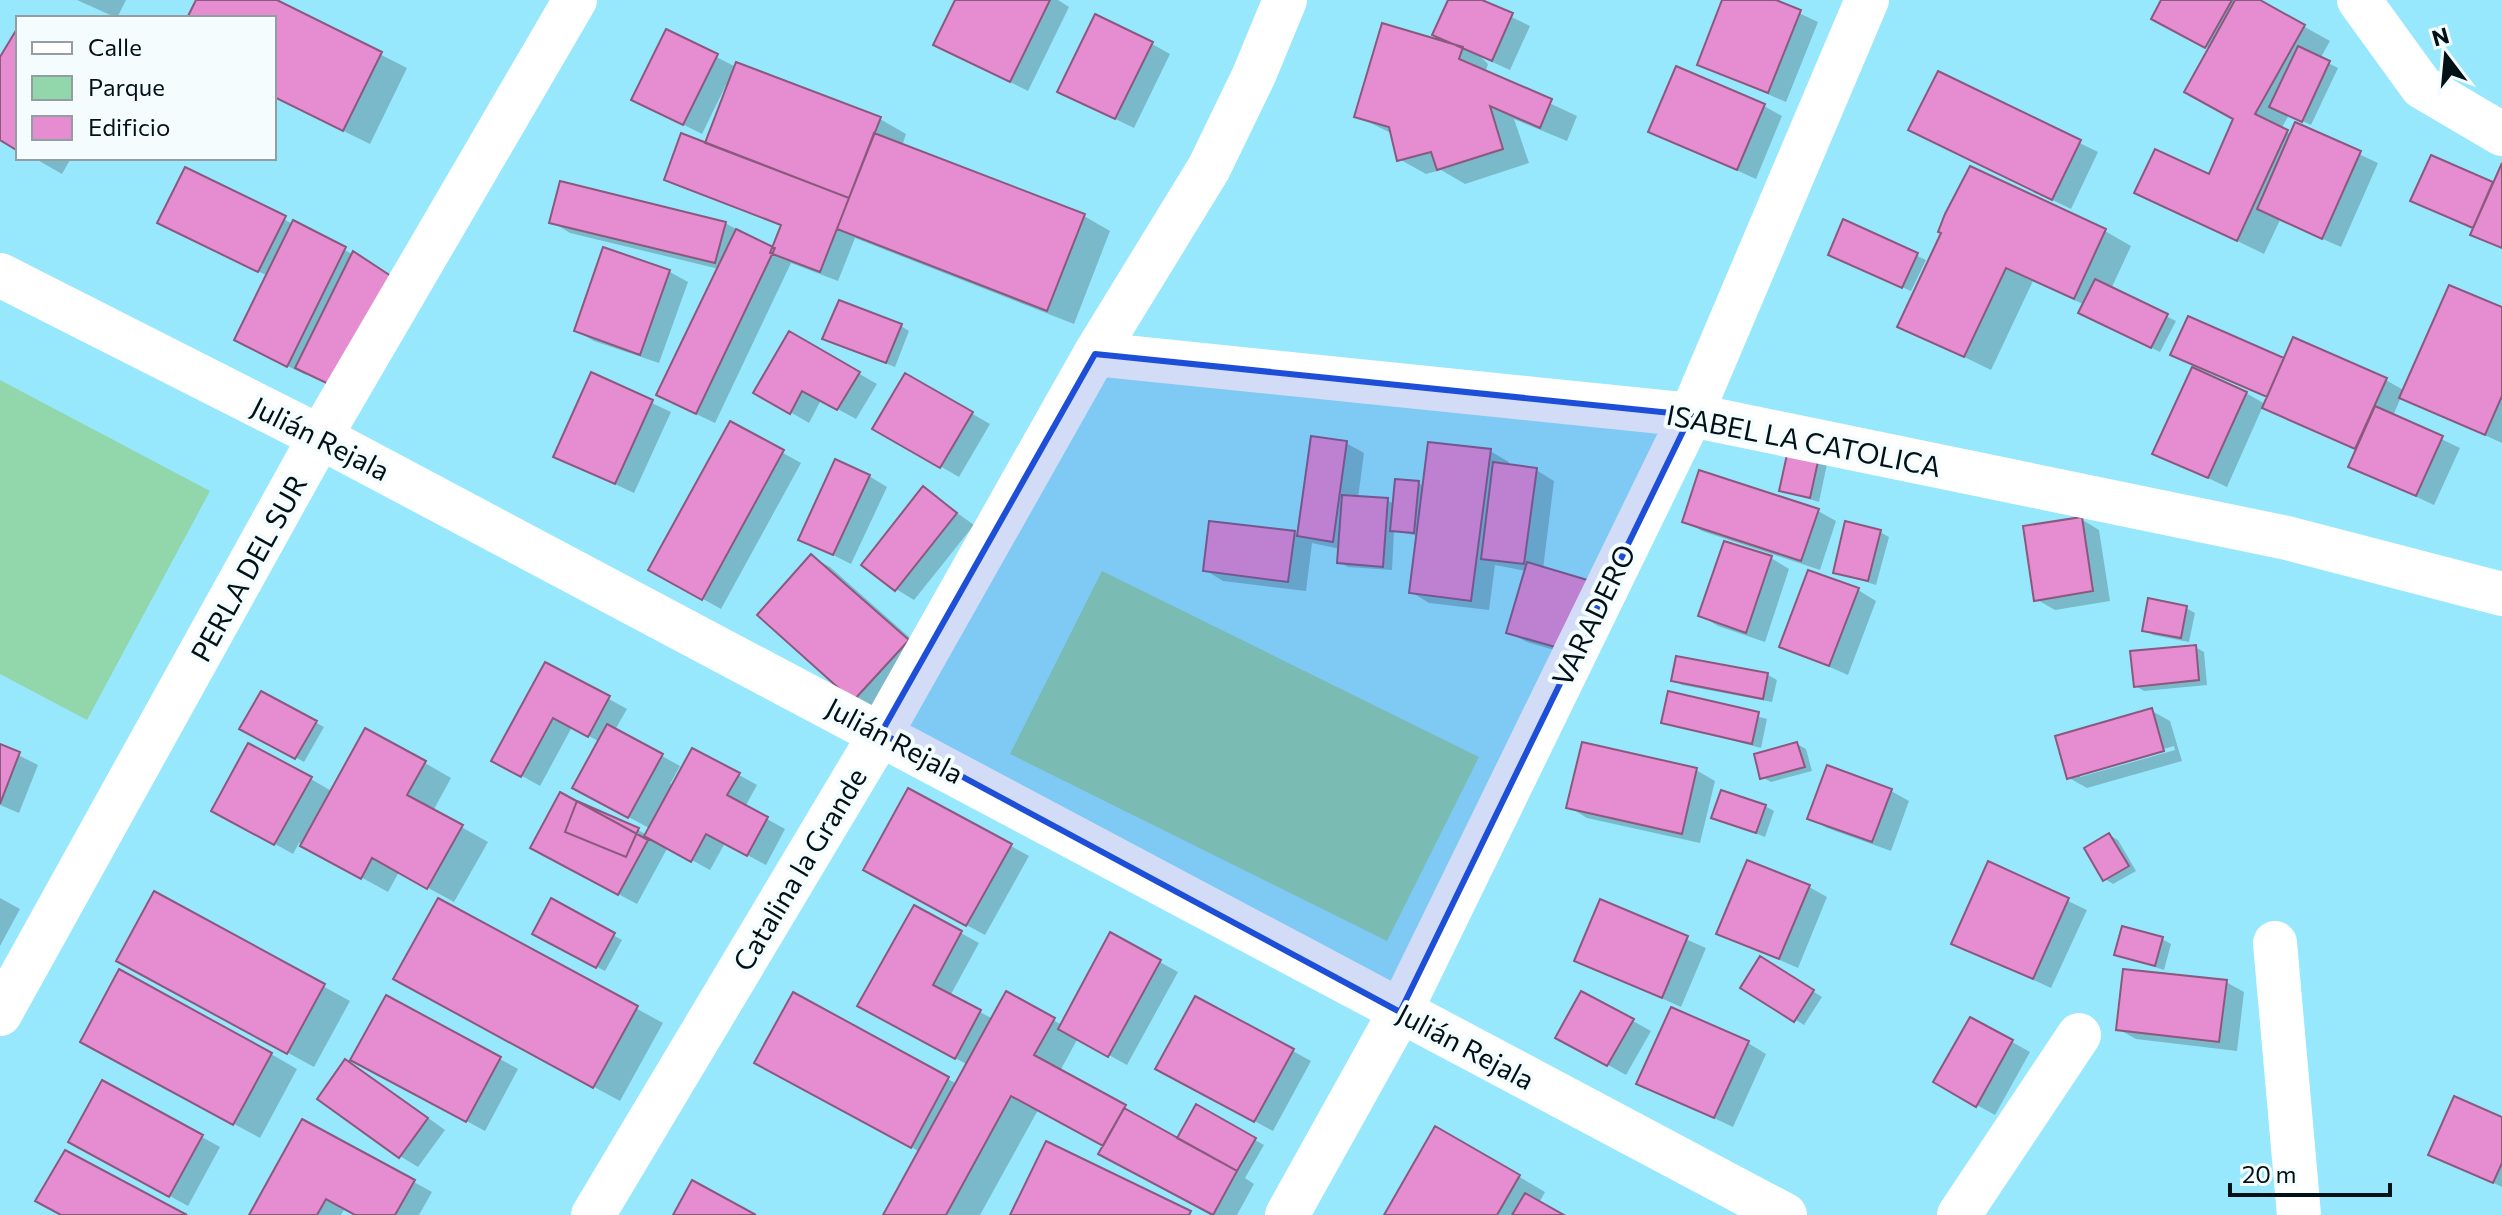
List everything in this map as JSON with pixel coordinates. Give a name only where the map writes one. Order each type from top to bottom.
[{"type":"street","name":"PERLA DEL SUR","points":[[0,1014],[320,437],[575,0]]},
{"type":"street","name":"Catalina la Grande","points":[[593,1215],[881,733],[1095,354],[1209,168],[1254,75],[1285,0]]},
{"type":"street","name":"VARADERO","points":[[1287,1215],[1400,1012],[1691,415],[1867,0]]},
{"type":"street","points":[[2359,0],[2422,87],[2502,134]]},
{"type":"street","name":"Julián Rejala","points":[[0,275],[320,437],[1785,1215]]},
{"type":"street","name":"ISABEL LA CATOLICA","points":[[1095,354],[1691,415],[2287,538],[2502,594]]},
{"type":"street","points":[[2275,943],[2299,1215]]},
{"type":"street","points":[[1959,1215],[2079,1035]]},
{"type":"highlighted area","points":[[1095,354],[1691,415],[1400,1012],[881,733]]},
{"type":"green space","points":[[0,380],[210,491],[87,720],[0,674]]},
{"type":"green space","points":[[1102,571],[1479,757],[1387,941],[1010,754]]},
{"type":"building","points":[[196,0],[277,0],[382,52],[343,131],[276,98],[276,16],[188,16]]},
{"type":"building","points":[[955,0],[1050,0],[1010,82],[933,45]]},
{"type":"building","points":[[1448,0],[1482,0],[1513,13],[1492,61],[1432,35]]},
{"type":"building","points":[[1722,0],[1776,0],[1801,10],[1768,93],[1697,65]]},
{"type":"building","points":[[2161,0],[2232,0],[2205,48],[2151,19]]},
{"type":"building","points":[[2235,0],[2260,0],[2305,25],[2255,114],[2288,130],[2237,241],[2134,193],[2155,149],[2209,174],[2233,119],[2184,92]]},
{"type":"building","points":[[1095,14],[1153,42],[1115,119],[1057,92]]},
{"type":"building","points":[[1382,23],[1463,47],[1459,59],[1552,99],[1540,128],[1490,106],[1503,149],[1437,170],[1431,152],[1397,161],[1389,127],[1354,117]]},
{"type":"building","points":[[666,29],[718,54],[683,125],[631,100]]},
{"type":"building","points":[[16,30],[16,150],[0,140],[0,57]]},
{"type":"building","points":[[2298,46],[2330,61],[2302,122],[2269,107]]},
{"type":"building","points":[[736,62],[881,117],[849,198],[705,143]]},
{"type":"building","points":[[1676,66],[1765,104],[1737,170],[1648,132]]},
{"type":"building","points":[[1938,71],[2081,140],[2052,200],[1908,130]]},
{"type":"building","points":[[2295,122],[2361,151],[2322,239],[2257,209]]},
{"type":"building","points":[[681,133],[849,198],[820,272],[770,253],[781,225],[664,180]]},
{"type":"building","points":[[874,133],[1085,214],[1047,311],[837,229]]},
{"type":"building","points":[[2431,155],[2493,182],[2473,228],[2410,201]]},
{"type":"building","points":[[2502,163],[2502,248],[2470,235]]},
{"type":"building","points":[[1970,166],[2106,229],[2074,299],[2006,268],[1964,357],[1897,327],[1941,233],[1938,232],[1945,214]]},
{"type":"building","points":[[185,167],[286,216],[258,272],[157,223]]},
{"type":"building","points":[[560,181],[726,222],[715,263],[549,223]]},
{"type":"building","points":[[1843,219],[1918,253],[1902,288],[1828,255]]},
{"type":"building","points":[[293,220],[346,247],[287,367],[234,340]]},
{"type":"building","points":[[736,229],[775,248],[696,414],[656,395]]},
{"type":"building","points":[[603,247],[670,270],[640,355],[574,331]]},
{"type":"building","points":[[353,251],[400,282],[339,389],[295,368]]},
{"type":"building","points":[[2095,279],[2168,314],[2151,348],[2078,313]]},
{"type":"building","points":[[2449,285],[2502,307],[2502,396],[2485,435],[2399,398]]},
{"type":"building","points":[[839,300],[902,324],[886,363],[822,339]]},
{"type":"building","points":[[2188,316],[2284,358],[2267,397],[2170,355]]},
{"type":"building","points":[[789,331],[860,372],[837,410],[802,391],[790,414],[753,393]]},
{"type":"building","points":[[2293,337],[2387,378],[2355,449],[2262,408]]},
{"type":"building","points":[[2192,367],[2247,392],[2208,478],[2152,454]]},
{"type":"building","points":[[591,372],[653,400],[615,484],[553,457]]},
{"type":"building","points":[[905,373],[973,412],[940,468],[872,429]]},
{"type":"building","points":[[2375,406],[2443,436],[2416,496],[2348,467]]},
{"type":"building","points":[[730,421],[784,450],[702,600],[648,570]]},
{"type":"building","points":[[1311,436],[1347,441],[1333,542],[1297,536]]},
{"type":"building","points":[[1428,442],[1491,449],[1471,601],[1409,593]]},
{"type":"building","points":[[1788,450],[1819,457],[1810,498],[1779,491]]},
{"type":"building","points":[[835,459],[870,475],[833,555],[798,540]]},
{"type":"building","points":[[1493,462],[1537,468],[1524,564],[1481,559]]},
{"type":"building","points":[[1699,470],[1819,509],[1801,561],[1682,522]]},
{"type":"building","points":[[1395,479],[1419,481],[1414,533],[1390,531]]},
{"type":"building","points":[[923,486],[957,513],[895,591],[861,565]]},
{"type":"building","points":[[1342,495],[1388,498],[1383,567],[1337,563]]},
{"type":"building","points":[[2082,517],[2093,591],[2034,601],[2023,526]]},
{"type":"building","points":[[1209,521],[1295,531],[1288,582],[1203,571]]},
{"type":"building","points":[[1845,521],[1881,530],[1868,581],[1833,573]]},
{"type":"building","points":[[1724,541],[1772,556],[1746,633],[1698,616]]},
{"type":"building","points":[[811,554],[909,640],[853,701],[757,615]]},
{"type":"building","points":[[1527,562],[1594,582],[1573,652],[1506,633]]},
{"type":"building","points":[[1808,570],[1859,588],[1829,666],[1779,647]]},
{"type":"building","points":[[2148,598],[2187,606],[2181,638],[2142,631]]},
{"type":"building","points":[[2196,645],[2199,680],[2134,687],[2130,651]]},
{"type":"building","points":[[1676,656],[1768,673],[1763,699],[1671,681]]},
{"type":"building","points":[[545,662],[610,696],[588,737],[553,718],[521,777],[491,761]]},
{"type":"building","points":[[261,691],[317,721],[295,759],[239,729]]},
{"type":"building","points":[[1668,691],[1759,712],[1752,744],[1661,723]]},
{"type":"building","points":[[2152,708],[2164,751],[2067,779],[2055,736]]},
{"type":"building","points":[[607,724],[663,754],[628,818],[572,788]]},
{"type":"building","points":[[365,728],[426,761],[407,795],[463,825],[427,889],[372,858],[361,879],[300,846]]},
{"type":"building","points":[[1582,742],[1697,768],[1682,834],[1566,808]]},
{"type":"building","points":[[1797,742],[1805,767],[1760,779],[1754,754]]},
{"type":"building","points":[[248,743],[312,777],[274,845],[211,811]]},
{"type":"building","points":[[0,744],[20,752],[0,804]]},
{"type":"building","points":[[692,748],[740,773],[727,795],[768,817],[747,856],[706,834],[691,862],[644,836]]},
{"type":"building","points":[[1827,765],[1892,789],[1872,842],[1807,819]]},
{"type":"building","points":[[908,788],[1012,844],[966,926],[863,870]]},
{"type":"building","points":[[1721,790],[1766,805],[1756,833],[1711,818]]},
{"type":"building","points":[[560,792],[648,840],[618,895],[530,848]]},
{"type":"building","points":[[577,801],[639,828],[626,857],[565,832]]},
{"type":"building","points":[[2109,833],[2129,866],[2103,881],[2084,848]]},
{"type":"building","points":[[1747,860],[1810,885],[1779,959],[1716,934]]},
{"type":"building","points":[[1988,861],[2069,898],[2033,979],[1951,944]]},
{"type":"building","points":[[154,891],[325,984],[287,1054],[116,961]]},
{"type":"building","points":[[438,898],[638,1006],[593,1088],[393,979]]},
{"type":"building","points":[[551,898],[615,933],[596,968],[532,934]]},
{"type":"building","points":[[1600,899],[1688,936],[1662,998],[1574,961]]},
{"type":"building","points":[[914,905],[962,931],[933,985],[981,1010],[955,1059],[857,1006]]},
{"type":"building","points":[[2122,926],[2163,937],[2155,966],[2114,955]]},
{"type":"building","points":[[1110,932],[1161,960],[1108,1057],[1058,1029]]},
{"type":"building","points":[[1760,956],[1814,990],[1794,1022],[1740,988]]},
{"type":"building","points":[[119,969],[272,1053],[233,1125],[80,1042]]},
{"type":"building","points":[[2123,969],[2227,980],[2219,1042],[2116,1030]]},
{"type":"building","points":[[1006,991],[1055,1018],[1034,1055],[1126,1105],[1103,1146],[1011,1096],[946,1215],[883,1215]]},
{"type":"building","points":[[1581,991],[1634,1019],[1607,1066],[1555,1038]]},
{"type":"building","points":[[793,992],[949,1077],[911,1148],[754,1063]]},
{"type":"building","points":[[386,995],[501,1057],[466,1122],[350,1060]]},
{"type":"building","points":[[1195,996],[1294,1049],[1254,1122],[1155,1069]]},
{"type":"building","points":[[1671,1007],[1749,1041],[1714,1118],[1636,1084]]},
{"type":"building","points":[[1970,1017],[2013,1040],[1976,1107],[1933,1082]]},
{"type":"building","points":[[345,1059],[428,1118],[399,1158],[317,1099]]},
{"type":"building","points":[[102,1080],[203,1135],[169,1197],[68,1142]]},
{"type":"building","points":[[2454,1096],[2502,1117],[2502,1163],[2493,1183],[2428,1155]]},
{"type":"building","points":[[1196,1104],[1256,1138],[1237,1171],[1177,1138]]},
{"type":"building","points":[[1124,1108],[1237,1171],[1213,1215],[1098,1154]]},
{"type":"building","points":[[302,1119],[415,1180],[395,1215],[355,1215],[326,1199],[317,1215],[249,1215]]},
{"type":"building","points":[[1435,1126],[1520,1175],[1497,1215],[1384,1215]]},
{"type":"building","points":[[1046,1141],[1191,1211],[1189,1215],[1010,1215]]},
{"type":"building","points":[[65,1150],[187,1215],[61,1215],[35,1201]]},
{"type":"building","points":[[692,1180],[756,1215],[673,1215]]},
{"type":"building","points":[[1525,1193],[1564,1215],[1512,1215]]}]
